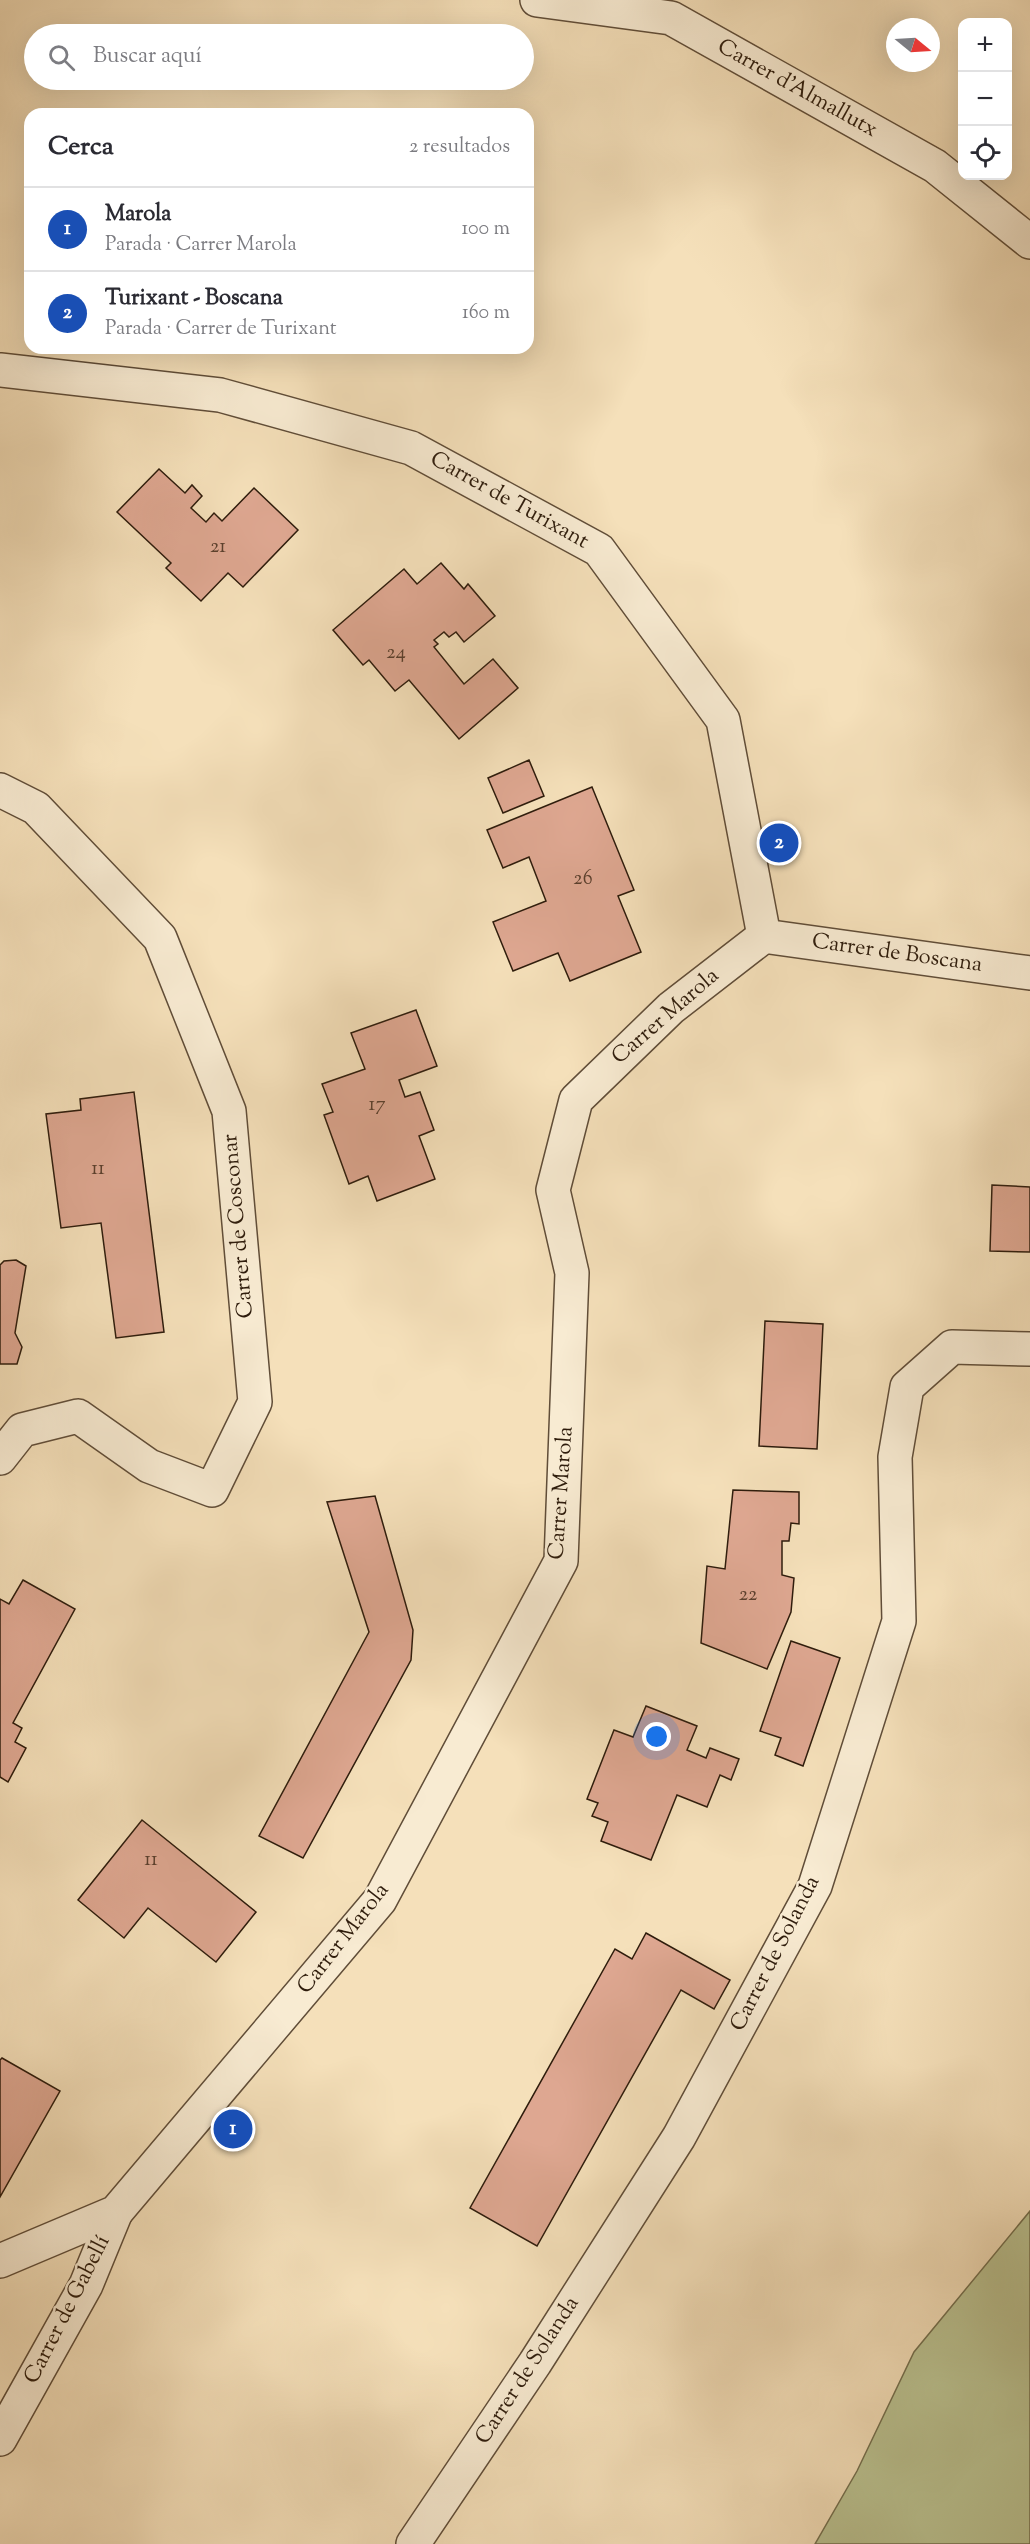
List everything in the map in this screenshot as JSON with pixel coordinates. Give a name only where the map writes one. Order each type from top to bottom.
[{"type":"street","name":"Carrer d'Almallutx","points":[[537,0],[671,18],[935,166],[1030,242]]},
{"type":"street","name":"Carrer de Turixant","points":[[0,370],[220,394],[411,448],[599,550],[723,720],[764,936]]},
{"type":"street","name":"Carrer de Cosconar","points":[[0,790],[36,808],[160,938],[229,1111],[255,1402],[212,1490],[149,1466],[78,1416],[22,1430],[0,1458]]},
{"type":"street","name":"Carrer de Boscana","points":[[764,936],[1030,973]]},
{"type":"street","name":"Carrer Marola","points":[[116,2212],[380,1900],[561,1561],[572,1273],[553,1190],[576,1100],[671,1008],[764,936]]},
{"type":"street","name":"Carrer de Solanda","points":[[413,2544],[535,2363],[679,2137],[815,1886],[899,1621],[895,1457],[907,1387],[952,1347],[1030,1349]]},
{"type":"street","points":[[0,2261],[116,2212]]},
{"type":"street","name":"Carrer de Gabellí","points":[[0,2439],[86,2285],[116,2212]]},
{"type":"green space","points":[[1030,2211],[1030,2544],[815,2544],[857,2471],[914,2352]]},
{"type":"building","points":[[159,469],[185,493],[192,485],[202,496],[191,508],[206,522],[214,513],[222,521],[254,488],[298,530],[243,587],[228,573],[201,601],[166,568],[171,563],[117,512]]},
{"type":"building","points":[[441,563],[464,589],[468,584],[495,616],[464,642],[456,632],[449,637],[444,632],[434,640],[438,644],[434,647],[464,684],[493,659],[518,688],[459,739],[409,680],[395,691],[369,660],[363,665],[333,630],[404,569],[417,584]]},
{"type":"building","points":[[529,760],[544,796],[503,813],[488,778]]},
{"type":"building","points":[[592,787],[634,890],[618,896],[641,952],[570,981],[558,953],[513,971],[493,922],[546,901],[529,857],[503,868],[487,830]]},
{"type":"building","points":[[416,1010],[437,1066],[399,1080],[405,1097],[420,1092],[434,1130],[419,1136],[435,1179],[377,1201],[368,1176],[349,1184],[324,1115],[333,1112],[322,1084],[365,1069],[351,1033]]},
{"type":"building","points":[[134,1092],[164,1332],[116,1338],[101,1223],[61,1228],[46,1114],[81,1110],[80,1099]]},
{"type":"building","points":[[992,1185],[1030,1187],[1030,1252],[990,1251]]},
{"type":"building","points":[[16,1260],[26,1266],[15,1333],[22,1347],[17,1364],[0,1364],[0,1265],[4,1261]]},
{"type":"building","points":[[765,1321],[823,1324],[817,1449],[759,1446]]},
{"type":"building","points":[[733,1490],[799,1492],[799,1524],[791,1523],[789,1541],[782,1541],[782,1575],[794,1578],[791,1612],[767,1669],[701,1643],[707,1566],[725,1569]]},
{"type":"building","points":[[375,1496],[413,1630],[411,1660],[303,1858],[259,1836],[369,1632],[327,1502]]},
{"type":"building","points":[[23,1580],[75,1609],[13,1723],[22,1728],[15,1742],[26,1748],[8,1782],[0,1777],[0,1599],[9,1604]]},
{"type":"building","points":[[791,1641],[840,1658],[803,1766],[775,1755],[781,1738],[760,1731]]},
{"type":"building","points":[[646,1706],[697,1726],[687,1750],[706,1758],[710,1748],[739,1759],[731,1780],[720,1775],[707,1807],[677,1795],[651,1860],[601,1841],[608,1822],[592,1816],[598,1803],[587,1799],[614,1730],[633,1737]]},
{"type":"building","points":[[142,1820],[256,1912],[216,1962],[148,1908],[124,1938],[78,1900]]},
{"type":"building","points":[[646,1933],[730,1980],[714,2009],[681,1990],[537,2246],[470,2208],[615,1949],[632,1959]]},
{"type":"building","points":[[2,2058],[60,2091],[0,2197],[0,2060]]},
{"type":"place","name":"Turixant - Boscana","points":[[779,843]]},
{"type":"place","name":"Marola","points":[[233,2129]]}]
